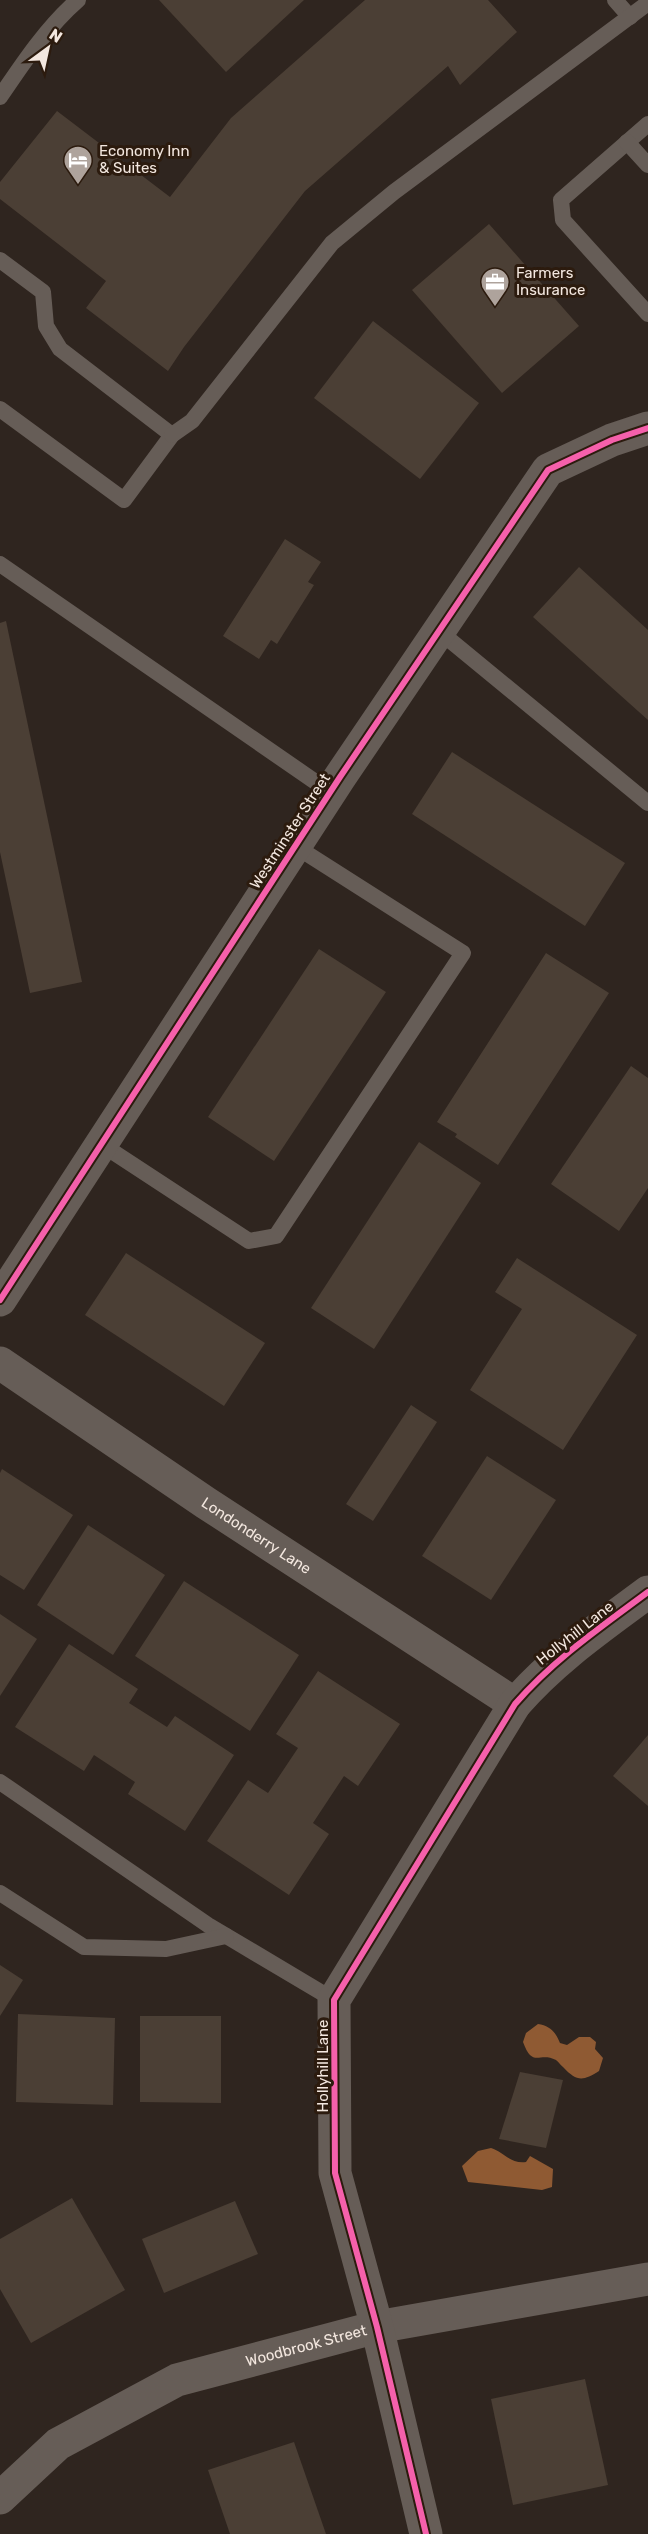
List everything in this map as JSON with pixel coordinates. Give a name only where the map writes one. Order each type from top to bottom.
[{"type":"street","name":"Westminster Street","points":[[0,1300],[330,792],[548,470],[612,440],[648,428]]},
{"type":"street","name":"Londonderry Lane","points":[[0,1363],[206,1503],[515,1704]]},
{"type":"street","name":"Hollyhill Lane","points":[[426,2534],[378,2328],[335,2173],[334,2000],[515,1704],[539,1676],[567,1652],[648,1592]]},
{"type":"street","name":"Woodbrook Street","points":[[0,2498],[58,2444],[177,2380],[378,2328],[648,2279]]},
{"type":"lane","points":[[0,97],[18,70],[63,14],[78,0]]},
{"type":"lane","points":[[615,0],[630,17]]},
{"type":"lane","points":[[0,409],[124,500],[172,435],[192,421],[332,243],[394,192],[648,3]]},
{"type":"lane","points":[[648,124],[561,200],[563,220],[648,314]]},
{"type":"lane","points":[[627,142],[648,165]]},
{"type":"lane","points":[[0,260],[43,292],[46,326],[60,349],[172,435]]},
{"type":"lane","points":[[0,564],[330,792]]},
{"type":"lane","points":[[440,632],[648,803]]},
{"type":"lane","points":[[101,1144],[249,1240],[276,1236],[463,953],[295,846]]},
{"type":"lane","points":[[0,1782],[226,1935],[334,2000]]},
{"type":"lane","points":[[0,1893],[84,1947],[166,1949],[226,1935]]},
{"type":"shaded area","points":[[538,2024],[549,2028],[560,2043],[567,2045],[579,2037],[590,2037],[596,2042],[595,2049],[603,2058],[599,2071],[589,2077],[580,2078],[568,2072],[556,2060],[530,2055],[523,2042],[526,2033]]},
{"type":"shaded area","points":[[491,2148],[511,2160],[526,2162],[530,2156],[553,2169],[552,2187],[542,2190],[468,2182],[462,2166],[478,2151]]},
{"type":"building","points":[[159,0],[304,0],[226,72]]},
{"type":"building","name":"Economy Inn & Suites","points":[[365,0],[488,0],[517,32],[460,85],[448,66],[305,191],[184,347],[168,371],[86,308],[106,281],[0,199],[0,182],[57,111],[170,197],[231,118]]},
{"type":"building","name":"Farmers Insurance","points":[[489,224],[579,326],[502,393],[412,290]]},
{"type":"building","points":[[373,321],[479,403],[420,479],[314,398]]},
{"type":"building","points":[[285,539],[321,562],[308,582],[314,585],[277,644],[271,640],[259,659],[223,636]]},
{"type":"building","points":[[579,567],[648,630],[648,720],[533,617]]},
{"type":"building","points":[[6,621],[82,982],[30,993],[0,852],[0,623]]},
{"type":"building","points":[[452,752],[625,863],[585,926],[412,814]]},
{"type":"building","points":[[319,949],[386,992],[274,1161],[208,1117]]},
{"type":"building","points":[[546,953],[609,993],[498,1165],[455,1137],[457,1134],[437,1122]]},
{"type":"building","points":[[631,1066],[648,1078],[648,1188],[619,1231],[551,1184]]},
{"type":"building","points":[[419,1142],[481,1183],[374,1349],[311,1308]]},
{"type":"building","points":[[126,1253],[265,1343],[224,1406],[85,1315]]},
{"type":"building","points":[[517,1258],[637,1335],[563,1450],[470,1390],[522,1309],[495,1292]]},
{"type":"building","points":[[411,1405],[437,1422],[373,1521],[346,1504]]},
{"type":"building","points":[[487,1456],[556,1500],[491,1600],[422,1556]]},
{"type":"building","points":[[2,1469],[73,1515],[24,1590],[0,1575],[0,1473]]},
{"type":"building","points":[[88,1525],[165,1575],[113,1655],[37,1605]]},
{"type":"building","points":[[184,1581],[299,1655],[250,1731],[135,1656]]},
{"type":"building","points":[[0,1614],[37,1639],[0,1696]]},
{"type":"building","points":[[69,1644],[138,1689],[129,1703],[167,1727],[175,1716],[234,1755],[185,1831],[128,1794],[135,1782],[94,1755],[84,1771],[15,1727]]},
{"type":"building","points":[[318,1671],[400,1724],[358,1786],[344,1776],[313,1823],[329,1834],[289,1895],[207,1841],[248,1780],[268,1793],[298,1748],[276,1734]]},
{"type":"building","points":[[648,1735],[648,1806],[613,1776]]},
{"type":"building","points":[[0,1965],[23,1980],[0,2016]]},
{"type":"building","points":[[18,2014],[115,2018],[113,2105],[16,2102]]},
{"type":"building","points":[[140,2016],[221,2016],[221,2103],[140,2102]]},
{"type":"building","points":[[520,2072],[563,2080],[546,2148],[499,2139]]},
{"type":"building","points":[[72,2198],[125,2290],[31,2343],[0,2289],[0,2239]]},
{"type":"building","points":[[235,2201],[258,2254],[164,2293],[142,2239]]},
{"type":"building","points":[[585,2379],[608,2485],[513,2505],[491,2399]]},
{"type":"building","points":[[294,2442],[326,2534],[230,2534],[208,2470]]},
{"type":"cycle path","points":[[0,1300],[340,777],[548,470],[612,440],[648,428]]},
{"type":"cycle path","points":[[426,2534],[377,2327],[335,2173],[334,2000],[515,1704],[562,1658],[648,1592]]},
{"type":"place","name":"Economy Inn & Suites","points":[[78,186]]},
{"type":"place","name":"Farmers Insurance","points":[[495,308]]}]
